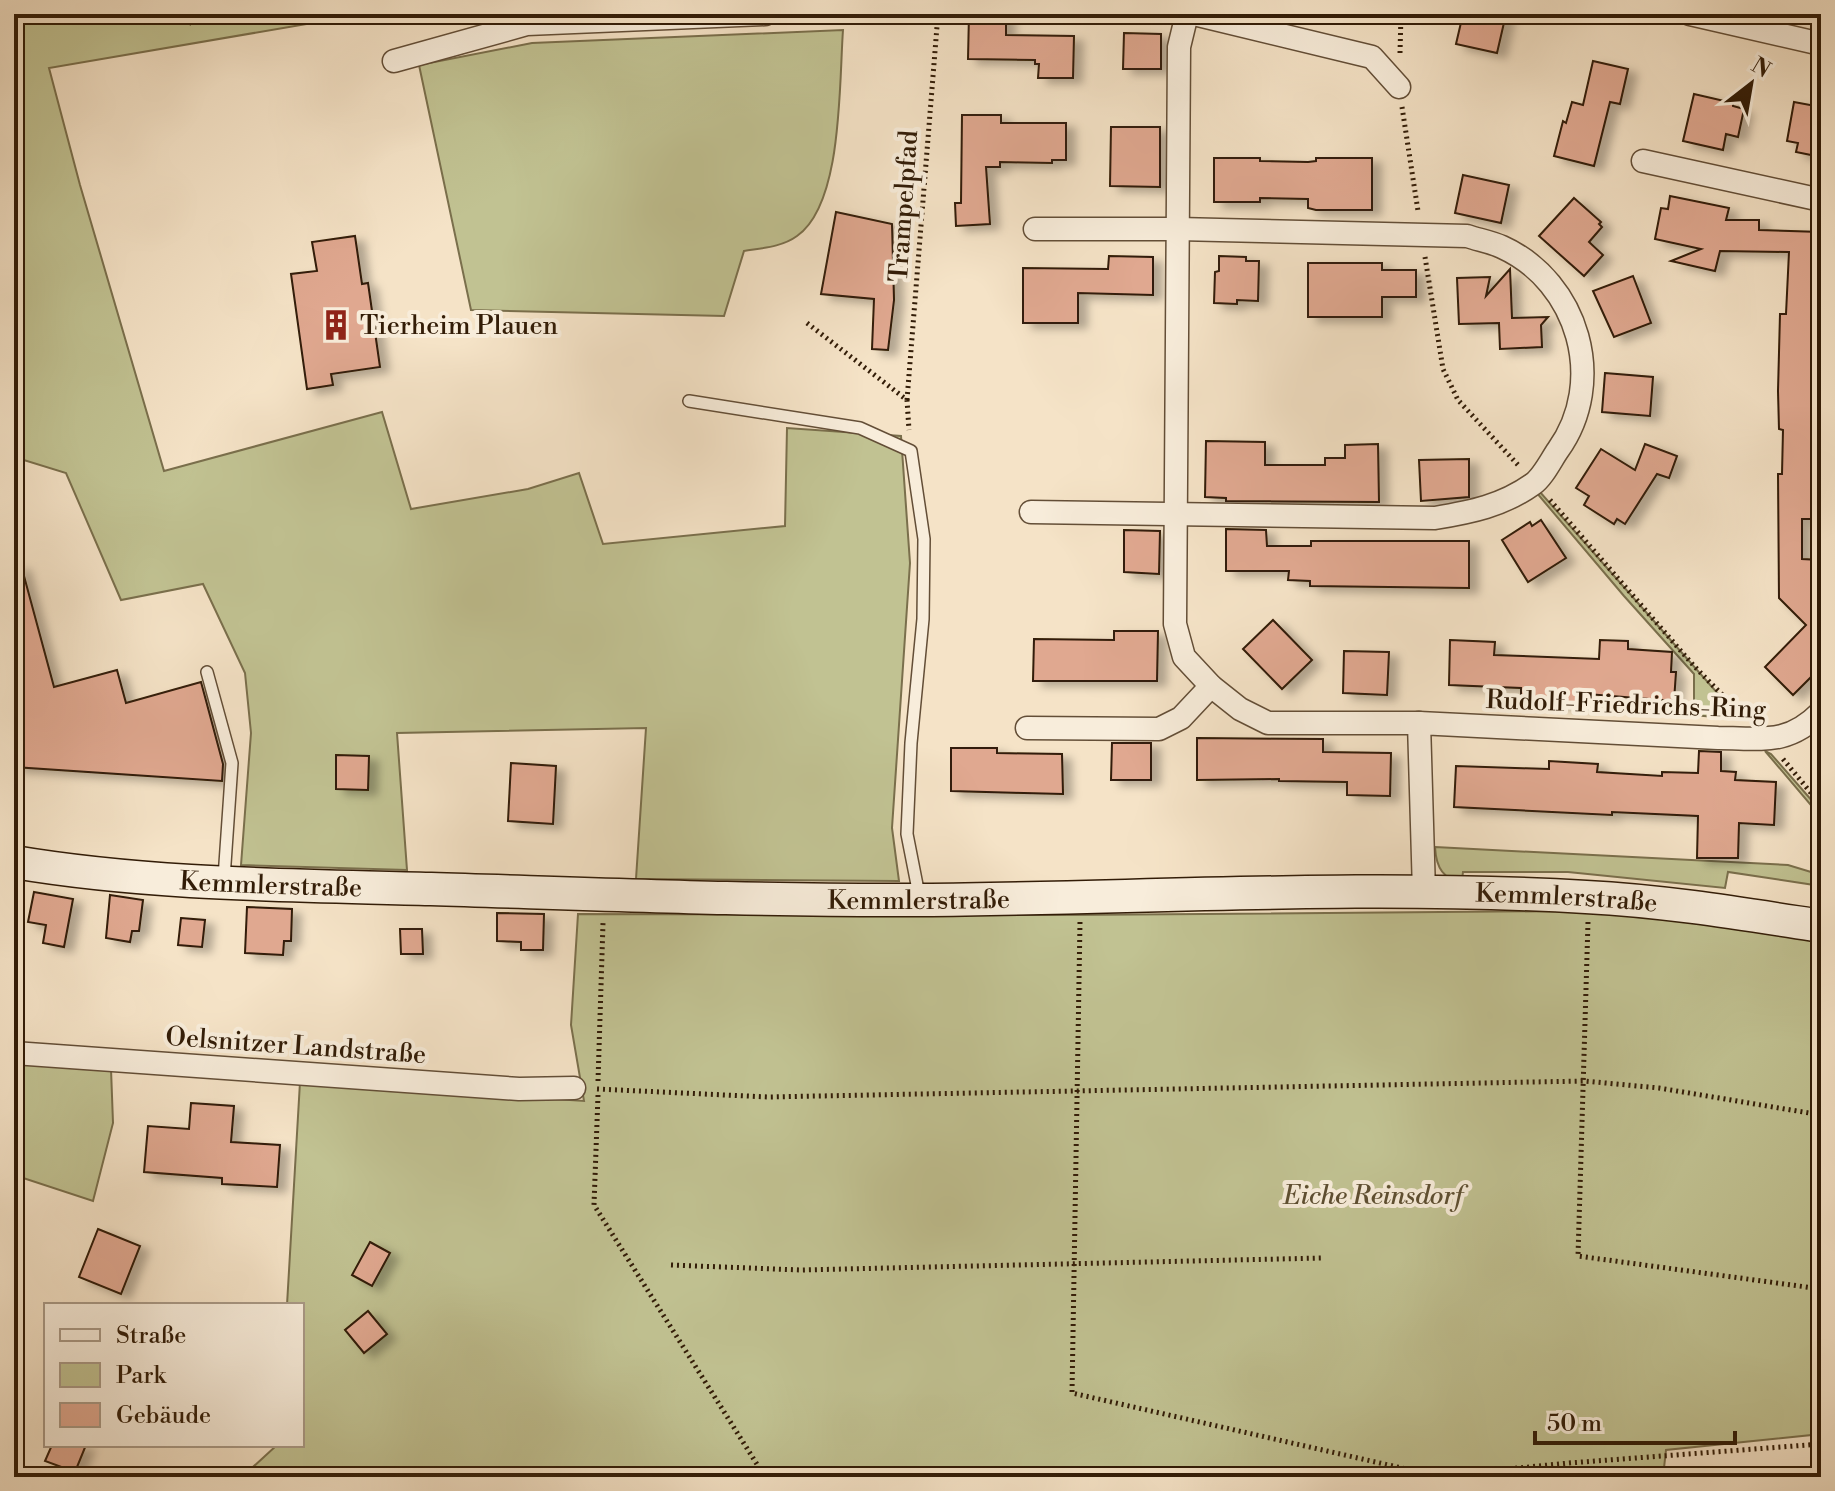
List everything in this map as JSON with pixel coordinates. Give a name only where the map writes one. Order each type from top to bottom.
[{"type":"street","points":[[394,61],[527,24],[765,14]]},
{"type":"street","name":"Rudolf-Friedrichs-Ring","points":[[1187,14],[1179,47],[1175,624],[1184,657],[1211,686],[1240,709],[1268,723],[1419,723],[1765,738],[1786,737],[1821,712]]},
{"type":"street","points":[[1194,14],[1372,57],[1399,87]]},
{"type":"street","points":[[1690,14],[1821,44]]},
{"type":"street","points":[[1643,161],[1821,200]]},
{"type":"street","points":[[1031,512],[1435,518],[1482,511],[1535,483],[1569,435],[1581,399],[1583,361],[1577,330],[1559,295],[1532,268],[1504,248],[1467,236],[1035,229]]},
{"type":"street","points":[[1027,728],[1159,729],[1181,718],[1211,686]]},
{"type":"street","points":[[1419,723],[1424,892]]},
{"type":"street","name":"Kemmlerstraße","points":[[14,862],[70,871],[224,883],[603,895],[920,900],[1424,892],[1589,897],[1721,911],[1821,926]]},
{"type":"street","name":"Oelsnitzer Landstraße","points":[[14,1053],[519,1089],[574,1088]]},
{"type":"lane","points":[[689,401],[860,428],[911,451],[924,539],[923,603],[907,834],[920,900]]},
{"type":"lane","points":[[207,672],[232,763],[224,883]]},
{"type":"path","points":[[183,14],[192,24]]},
{"type":"path","name":"Trampelpfad","points":[[911,451],[907,400],[938,14]]},
{"type":"path","points":[[807,323],[907,400]]},
{"type":"path","points":[[603,895],[594,1205],[765,1477]]},
{"type":"path","points":[[1080,897],[1072,1393],[1437,1476],[1821,1444]]},
{"type":"path","points":[[1589,897],[1578,1256],[1821,1289]]},
{"type":"path","points":[[598,1089],[768,1097],[1584,1081],[1659,1088],[1821,1115]]},
{"type":"path","points":[[671,1265],[801,1270],[1322,1258]]},
{"type":"green space","points":[[14,14],[365,14],[49,68],[164,471],[382,412],[411,509],[528,489],[579,473],[603,544],[785,526],[787,428],[901,436],[910,563],[892,828],[899,881],[636,879],[646,728],[397,733],[407,870],[241,865],[251,733],[245,673],[203,584],[121,600],[66,473],[14,457]]},
{"type":"green space","points":[[843,30],[836,141],[823,198],[812,220],[797,236],[778,245],[744,251],[724,316],[471,310],[419,65],[532,43]]},
{"type":"green space","points":[[1536,492],[1540,492],[1720,696],[1714,717],[1694,715],[1694,674]]},
{"type":"green space","points":[[1765,751],[1821,811],[1821,817]]},
{"type":"green space","points":[[1435,847],[1788,865],[1821,875],[1821,886],[1728,872],[1725,888],[1568,872],[1463,872],[1462,880],[1455,880],[1441,871]]},
{"type":"green space","name":"Eiche Reinsdorf","points":[[1573,911],[1744,925],[1821,941],[1821,1434],[1666,1450],[1663,1477],[242,1477],[275,1447],[304,1447],[304,1303],[287,1303],[300,1082],[584,1101],[571,1025],[578,914],[1067,915]]},
{"type":"green space","points":[[14,1063],[111,1069],[113,1123],[93,1201],[14,1175]]},
{"type":"building","points":[[969,14],[1006,14],[1006,35],[1074,36],[1073,78],[1038,78],[1039,64],[1035,64],[1035,60],[968,59]]},
{"type":"building","points":[[1463,14],[1506,14],[1497,53],[1456,44]]},
{"type":"building","points":[[1124,33],[1161,34],[1161,69],[1123,69]]},
{"type":"building","points":[[1593,61],[1628,69],[1620,104],[1610,102],[1594,166],[1554,156],[1563,121],[1566,123],[1572,102],[1583,105]]},
{"type":"building","points":[[1694,94],[1733,103],[1733,106],[1744,109],[1738,137],[1726,134],[1723,150],[1683,141]]},
{"type":"building","points":[[1794,102],[1821,107],[1821,157],[1796,152],[1798,143],[1787,141]]},
{"type":"building","points":[[962,115],[1001,115],[1001,123],[1066,123],[1066,160],[1052,160],[1052,163],[1000,162],[1000,167],[986,167],[990,224],[956,226],[955,203],[961,203]]},
{"type":"building","points":[[1111,127],[1160,127],[1160,187],[1110,186]]},
{"type":"building","points":[[1214,158],[1308,162],[1316,161],[1316,158],[1372,158],[1372,210],[1316,210],[1308,208],[1308,199],[1260,198],[1260,202],[1214,202]]},
{"type":"building","points":[[1463,175],[1509,185],[1501,223],[1455,213]]},
{"type":"building","points":[[1670,196],[1729,208],[1726,220],[1759,220],[1759,230],[1821,232],[1820,519],[1802,519],[1802,559],[1821,560],[1821,667],[1793,695],[1765,667],[1806,625],[1779,598],[1778,474],[1782,474],[1783,430],[1779,429],[1778,391],[1780,314],[1786,314],[1789,252],[1720,251],[1715,271],[1671,261],[1701,249],[1655,239],[1661,208],[1668,209]]},
{"type":"building","points":[[1574,198],[1601,222],[1602,227],[1589,242],[1603,255],[1584,276],[1539,236]]},
{"type":"building","points":[[836,212],[892,224],[894,300],[888,350],[872,349],[874,299],[821,294]]},
{"type":"building","name":"Tierheim Plauen","points":[[355,236],[362,284],[368,283],[380,367],[331,374],[333,385],[307,389],[291,274],[317,271],[312,242]]},
{"type":"building","points":[[1109,256],[1153,257],[1153,295],[1078,293],[1078,323],[1023,323],[1023,268],[1108,269]]},
{"type":"building","points":[[1219,256],[1259,261],[1258,301],[1214,303]]},
{"type":"building","points":[[1308,263],[1382,263],[1382,270],[1416,270],[1416,297],[1382,297],[1382,317],[1308,317]]},
{"type":"building","points":[[1510,269],[1512,318],[1548,317],[1541,325],[1542,347],[1500,349],[1499,323],[1459,324],[1457,278],[1490,277],[1486,296]]},
{"type":"building","points":[[1633,276],[1651,323],[1614,337],[1593,291]]},
{"type":"building","points":[[1605,373],[1653,377],[1650,416],[1602,412]]},
{"type":"building","points":[[1206,441],[1265,442],[1265,465],[1325,465],[1325,458],[1345,458],[1345,445],[1378,444],[1379,502],[1226,501],[1226,498],[1205,497]]},
{"type":"building","points":[[1645,444],[1677,456],[1669,478],[1657,474],[1625,524],[1617,519],[1614,524],[1584,505],[1589,496],[1576,488],[1601,449],[1635,470]]},
{"type":"building","points":[[1469,459],[1469,497],[1421,501],[1419,460]]},
{"type":"building","points":[[1541,520],[1566,558],[1528,582],[1502,540],[1530,522],[1532,526]]},
{"type":"building","points":[[1226,529],[1266,530],[1267,546],[1311,546],[1311,541],[1469,541],[1469,588],[1310,586],[1310,581],[1288,580],[1289,571],[1226,571]]},
{"type":"building","points":[[1124,530],[1160,531],[1159,574],[1124,572]]},
{"type":"building","points":[[21,565],[54,687],[117,670],[126,703],[201,682],[223,764],[222,781],[14,767],[14,566]]},
{"type":"building","points":[[1273,620],[1312,660],[1282,689],[1243,649]]},
{"type":"building","points":[[1114,631],[1158,631],[1157,681],[1033,681],[1034,639],[1114,640]]},
{"type":"building","points":[[1450,640],[1495,642],[1494,655],[1599,659],[1600,640],[1628,641],[1628,649],[1672,652],[1671,672],[1676,672],[1674,701],[1588,694],[1588,705],[1555,704],[1555,701],[1521,700],[1521,688],[1449,685]]},
{"type":"building","points":[[1344,651],[1389,652],[1387,695],[1343,693]]},
{"type":"building","points":[[1197,738],[1323,739],[1323,752],[1391,753],[1390,796],[1347,795],[1347,782],[1197,780]]},
{"type":"building","points":[[1112,743],[1151,743],[1151,780],[1111,780]]},
{"type":"building","points":[[951,748],[997,748],[997,753],[1062,754],[1063,794],[951,791]]},
{"type":"building","points":[[1699,751],[1721,752],[1721,771],[1736,772],[1735,780],[1776,782],[1774,825],[1739,823],[1738,858],[1697,858],[1698,816],[1454,807],[1456,766],[1549,769],[1549,761],[1598,764],[1597,772],[1662,776],[1662,772],[1698,773]]},
{"type":"building","points":[[336,755],[369,756],[368,790],[336,789]]},
{"type":"building","points":[[511,763],[556,766],[553,824],[508,821]]},
{"type":"building","points":[[34,892],[73,899],[64,947],[43,943],[46,925],[28,922]]},
{"type":"building","points":[[110,895],[143,900],[139,931],[132,931],[130,942],[106,938]]},
{"type":"building","points":[[247,907],[292,909],[291,941],[284,941],[283,955],[245,953]]},
{"type":"building","points":[[497,913],[544,914],[543,950],[521,950],[521,942],[497,941]]},
{"type":"building","points":[[181,918],[205,920],[202,947],[178,945]]},
{"type":"building","points":[[400,929],[422,929],[423,954],[401,954]]},
{"type":"building","points":[[191,1103],[234,1106],[231,1142],[280,1145],[277,1187],[222,1184],[222,1178],[144,1172],[148,1126],[189,1129]]},
{"type":"building","points":[[98,1229],[140,1246],[121,1294],[79,1277]]},
{"type":"building","points":[[370,1242],[390,1253],[372,1286],[352,1275]]},
{"type":"building","points":[[368,1311],[387,1334],[364,1353],[345,1330]]},
{"type":"building","points":[[51,1447],[85,1447],[75,1472],[45,1461]]},
{"type":"place","name":"Tierheim Plauen","points":[[336,325]]}]
